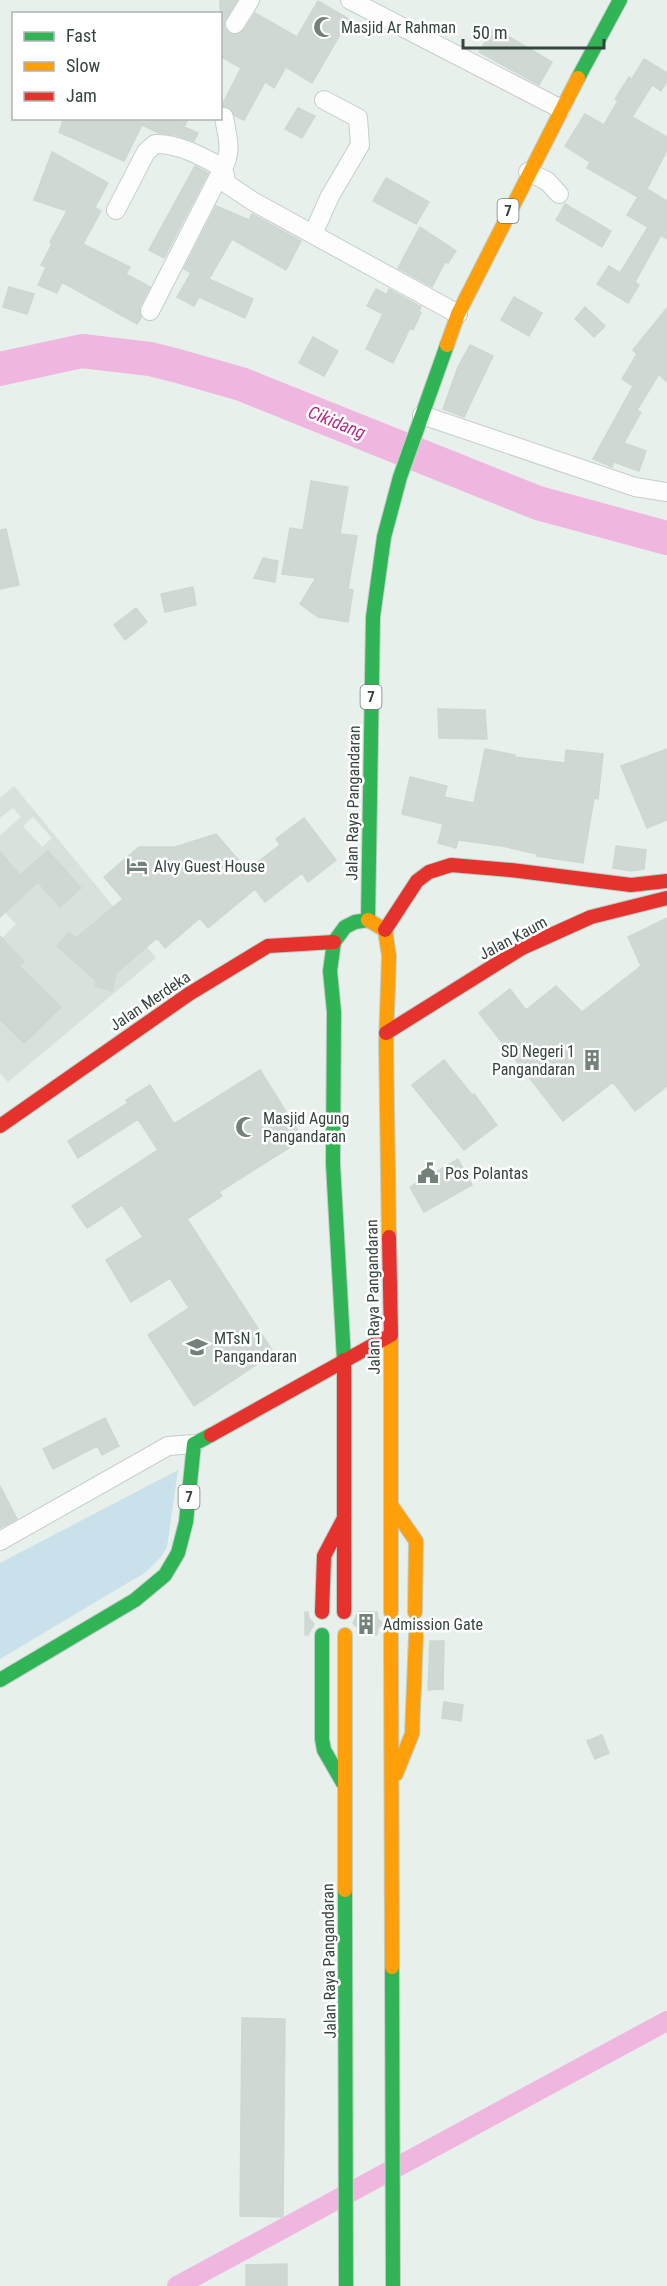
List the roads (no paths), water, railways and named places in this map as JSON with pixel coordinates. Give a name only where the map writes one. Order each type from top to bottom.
[{"type":"main road","name":"Jalan Raya Pangandaran","points":[[368,920],[373,617],[384,537],[400,477],[458,314],[528,172],[620,0]]},
{"type":"main road","points":[[334,942],[345,927],[354,922],[368,920],[385,930],[417,881],[429,872],[452,865],[631,885],[667,881]]},
{"type":"main road","name":"Jalan Kaum","points":[[386,1033],[522,948],[591,917],[667,898]]},
{"type":"main road","name":"Jalan Raya Pangandaran","points":[[385,930],[389,956],[386,1033],[391,1335],[391,1612]]},
{"type":"main road","name":"Jalan Raya Pangandaran","points":[[334,942],[330,971],[334,1012],[333,1164],[344,1360],[344,1612]]},
{"type":"main road","name":"Jalan Merdeka","points":[[0,1126],[189,994],[268,946],[334,942]]},
{"type":"main road","points":[[194,1444],[391,1335]]},
{"type":"main road","name":"7","points":[[0,1680],[130,1602],[167,1573],[180,1544],[188,1507],[194,1444]]},
{"type":"main road","points":[[391,1505],[416,1541],[415,1612]]},
{"type":"main road","points":[[322,1612],[324,1556],[345,1517]]},
{"type":"main road","points":[[322,1635],[322,1739],[324,1750],[344,1785]]},
{"type":"main road","name":"Jalan Raya Pangandaran","points":[[345,1635],[344,1785],[348,2173],[346,2286]]},
{"type":"main road","points":[[391,1635],[393,2286]]},
{"type":"main road","points":[[392,1783],[411,1739],[416,1635]]},
{"type":"street","points":[[236,24],[250,0]]},
{"type":"street","points":[[350,0],[561,109]]},
{"type":"street","points":[[313,234],[330,196],[360,145],[358,118],[324,100]]},
{"type":"street","points":[[150,311],[230,157],[224,117]]},
{"type":"street","points":[[116,210],[146,152],[155,144],[165,143],[223,168],[227,184],[254,202],[458,314]]},
{"type":"street","points":[[528,172],[547,181],[559,194]]},
{"type":"street","points":[[419,423],[635,487],[667,492]]},
{"type":"street","points":[[0,1541],[168,1446],[194,1444]]},
{"type":"waterway","name":"Cikidang","points":[[0,369],[82,351],[150,359],[178,366],[241,384],[538,503],[667,538]]},
{"type":"waterway","points":[[177,2286],[667,2021]]},
{"type":"place","name":"Masjid Ar Rahman","points":[[324,27]]},
{"type":"place","name":"Alvy Guest House","points":[[137,866]]},
{"type":"place","name":"SD Negeri 1 Pangandaran","points":[[592,1060]]},
{"type":"place","name":"Masjid Agung Pangandaran","points":[[246,1127]]},
{"type":"place","name":"Pos Polantas","points":[[428,1173]]},
{"type":"place","name":"MTsN 1 Pangandaran","points":[[197,1347]]},
{"type":"place","name":"Admission Gate","points":[[366,1624]]}]
